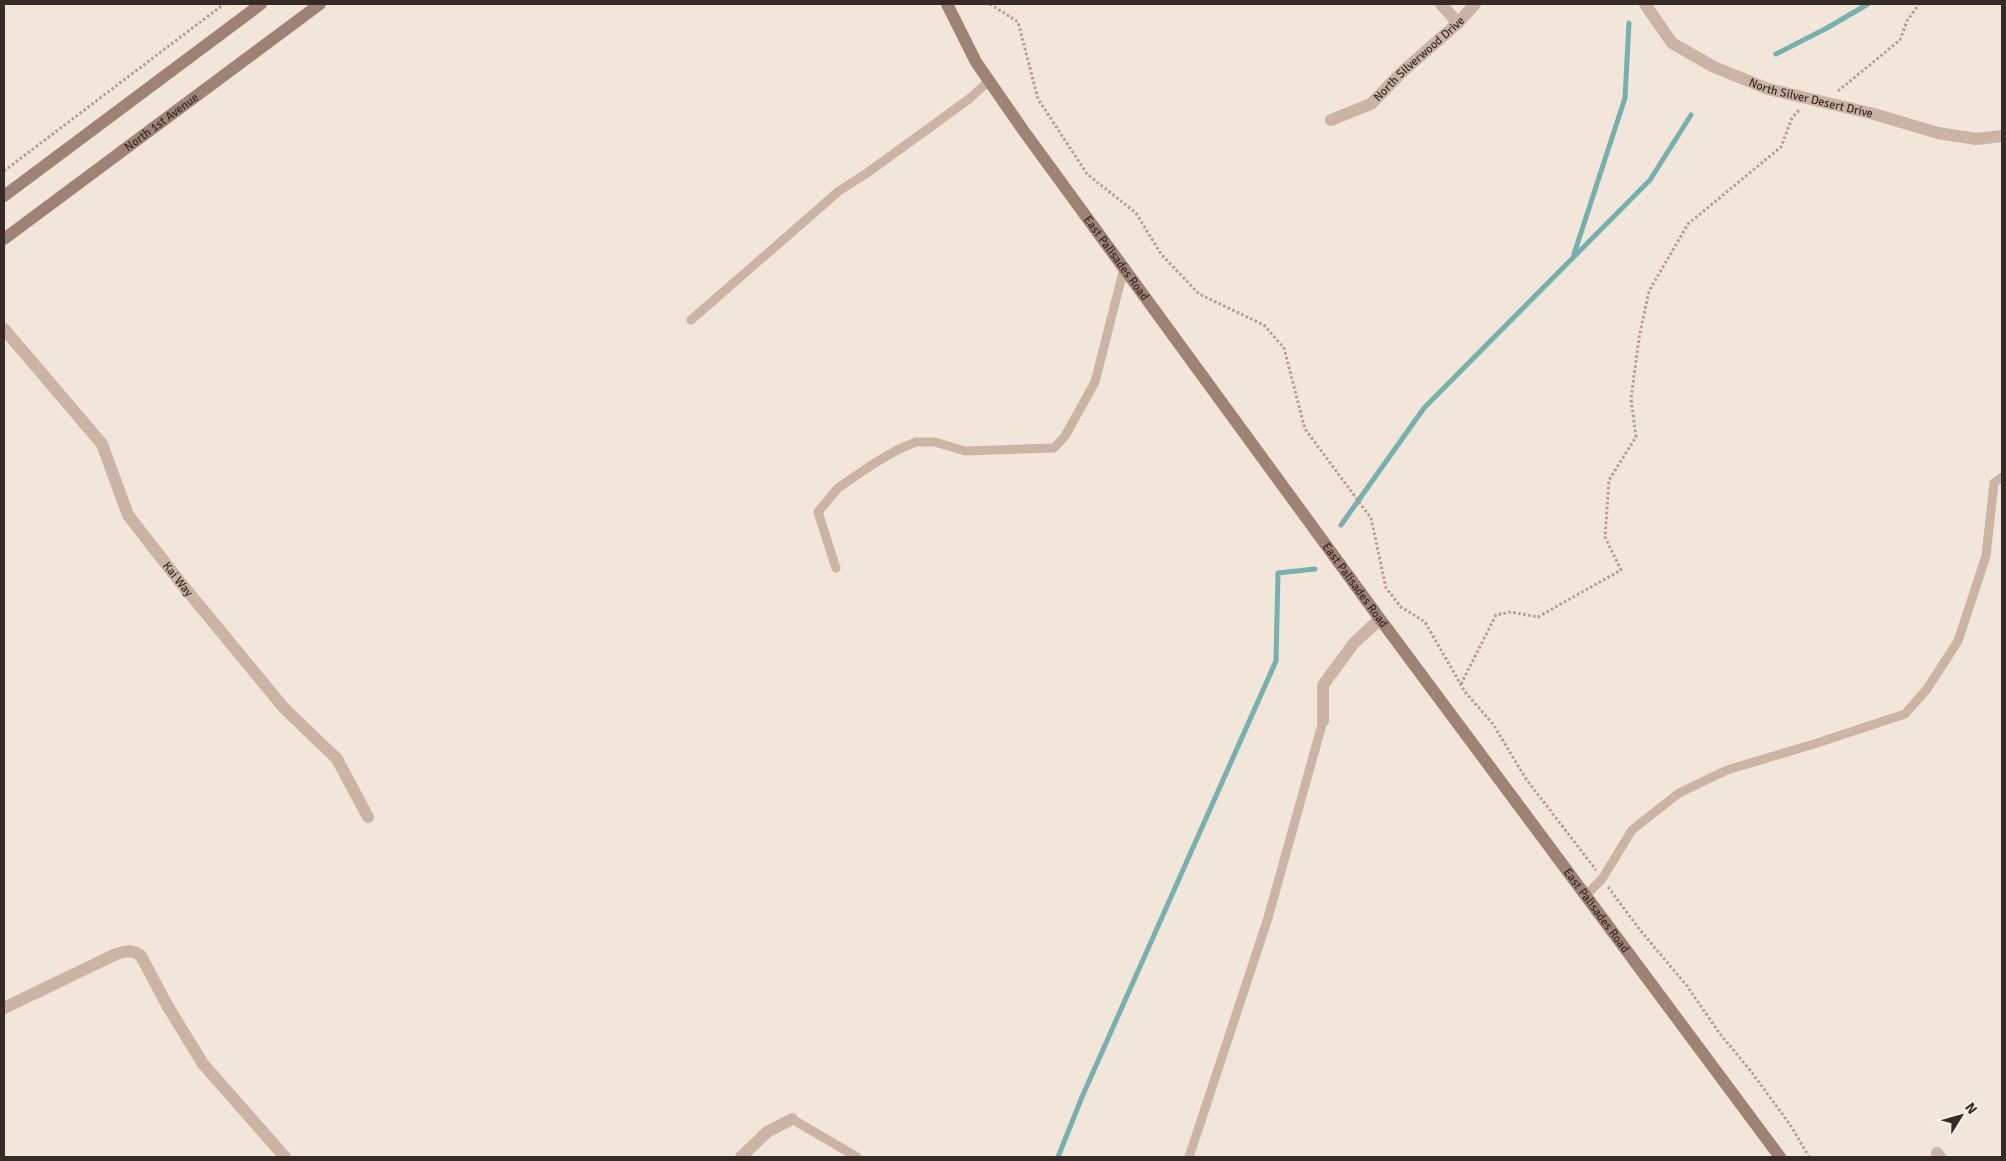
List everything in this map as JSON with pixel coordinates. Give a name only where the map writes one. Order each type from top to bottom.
[{"type":"street","points":[[4,196],[261,4]]},
{"type":"street","name":"North 1st Avenue","points":[[4,239],[320,4]]},
{"type":"street","name":"East Palisades Road","points":[[946,4],[966,44],[989,81],[1124,268],[1380,619],[1780,1157]]},
{"type":"street","points":[[1441,4],[1458,23]]},
{"type":"street","name":"North Silverwood Drive","points":[[1331,120],[1371,104],[1402,72],[1458,23],[1475,4]]},
{"type":"street","name":"North Silver Desert Drive","points":[[1645,4],[1672,43],[1714,67],[1768,89],[1874,114],[1938,133],[1976,139],[2002,136]]},
{"type":"street","name":"Kai Way","points":[[4,329],[102,444],[128,515],[180,582],[284,708],[337,759],[368,817]]},
{"type":"street","points":[[1324,721],[1323,685],[1354,643],[1380,619]]},
{"type":"street","points":[[4,1008],[125,950],[134,952],[141,956],[167,1005],[203,1064],[285,1157]]},
{"type":"street","points":[[741,1157],[766,1132],[792,1119]]},
{"type":"lane","points":[[691,320],[839,191],[969,99],[989,81]]},
{"type":"lane","points":[[836,568],[818,512],[838,488],[899,449],[916,442],[935,442],[965,451],[1054,448],[1065,436],[1095,382],[1124,268]]},
{"type":"lane","points":[[1586,895],[1602,879],[1632,830],[1679,793],[1727,770],[1905,714],[1927,689],[1958,641],[1986,556],[1994,483],[2002,477]]},
{"type":"lane","points":[[1189,1157],[1268,918],[1324,721]]},
{"type":"lane","points":[[792,1119],[857,1157]]},
{"type":"path","points":[[4,171],[224,4]]},
{"type":"path","points":[[990,4],[1018,22],[1038,99],[1087,174],[1136,213],[1161,254],[1199,294],[1264,326],[1284,348],[1305,429],[1371,518],[1386,588],[1400,607],[1425,622],[1465,692],[1493,724],[1526,779],[1640,930],[1687,986],[1720,1034],[1750,1070],[1791,1126],[1808,1157]]},
{"type":"path","points":[[1460,684],[1496,615],[1511,612],[1538,617],[1621,570],[1605,537],[1609,480],[1636,437],[1631,398],[1639,338],[1649,291],[1688,224],[1781,147],[1792,118],[1798,110],[1821,102],[1845,87],[1900,40],[1907,21],[1919,4]]},
{"type":"waterway","points":[[1776,54],[1827,28],[1868,4]]},
{"type":"waterway","points":[[1574,254],[1625,98],[1629,23]]},
{"type":"waterway","points":[[1341,525],[1424,408],[1650,180],[1691,115]]},
{"type":"waterway","points":[[1058,1157],[1082,1097],[1276,661],[1278,573],[1315,569]]}]
